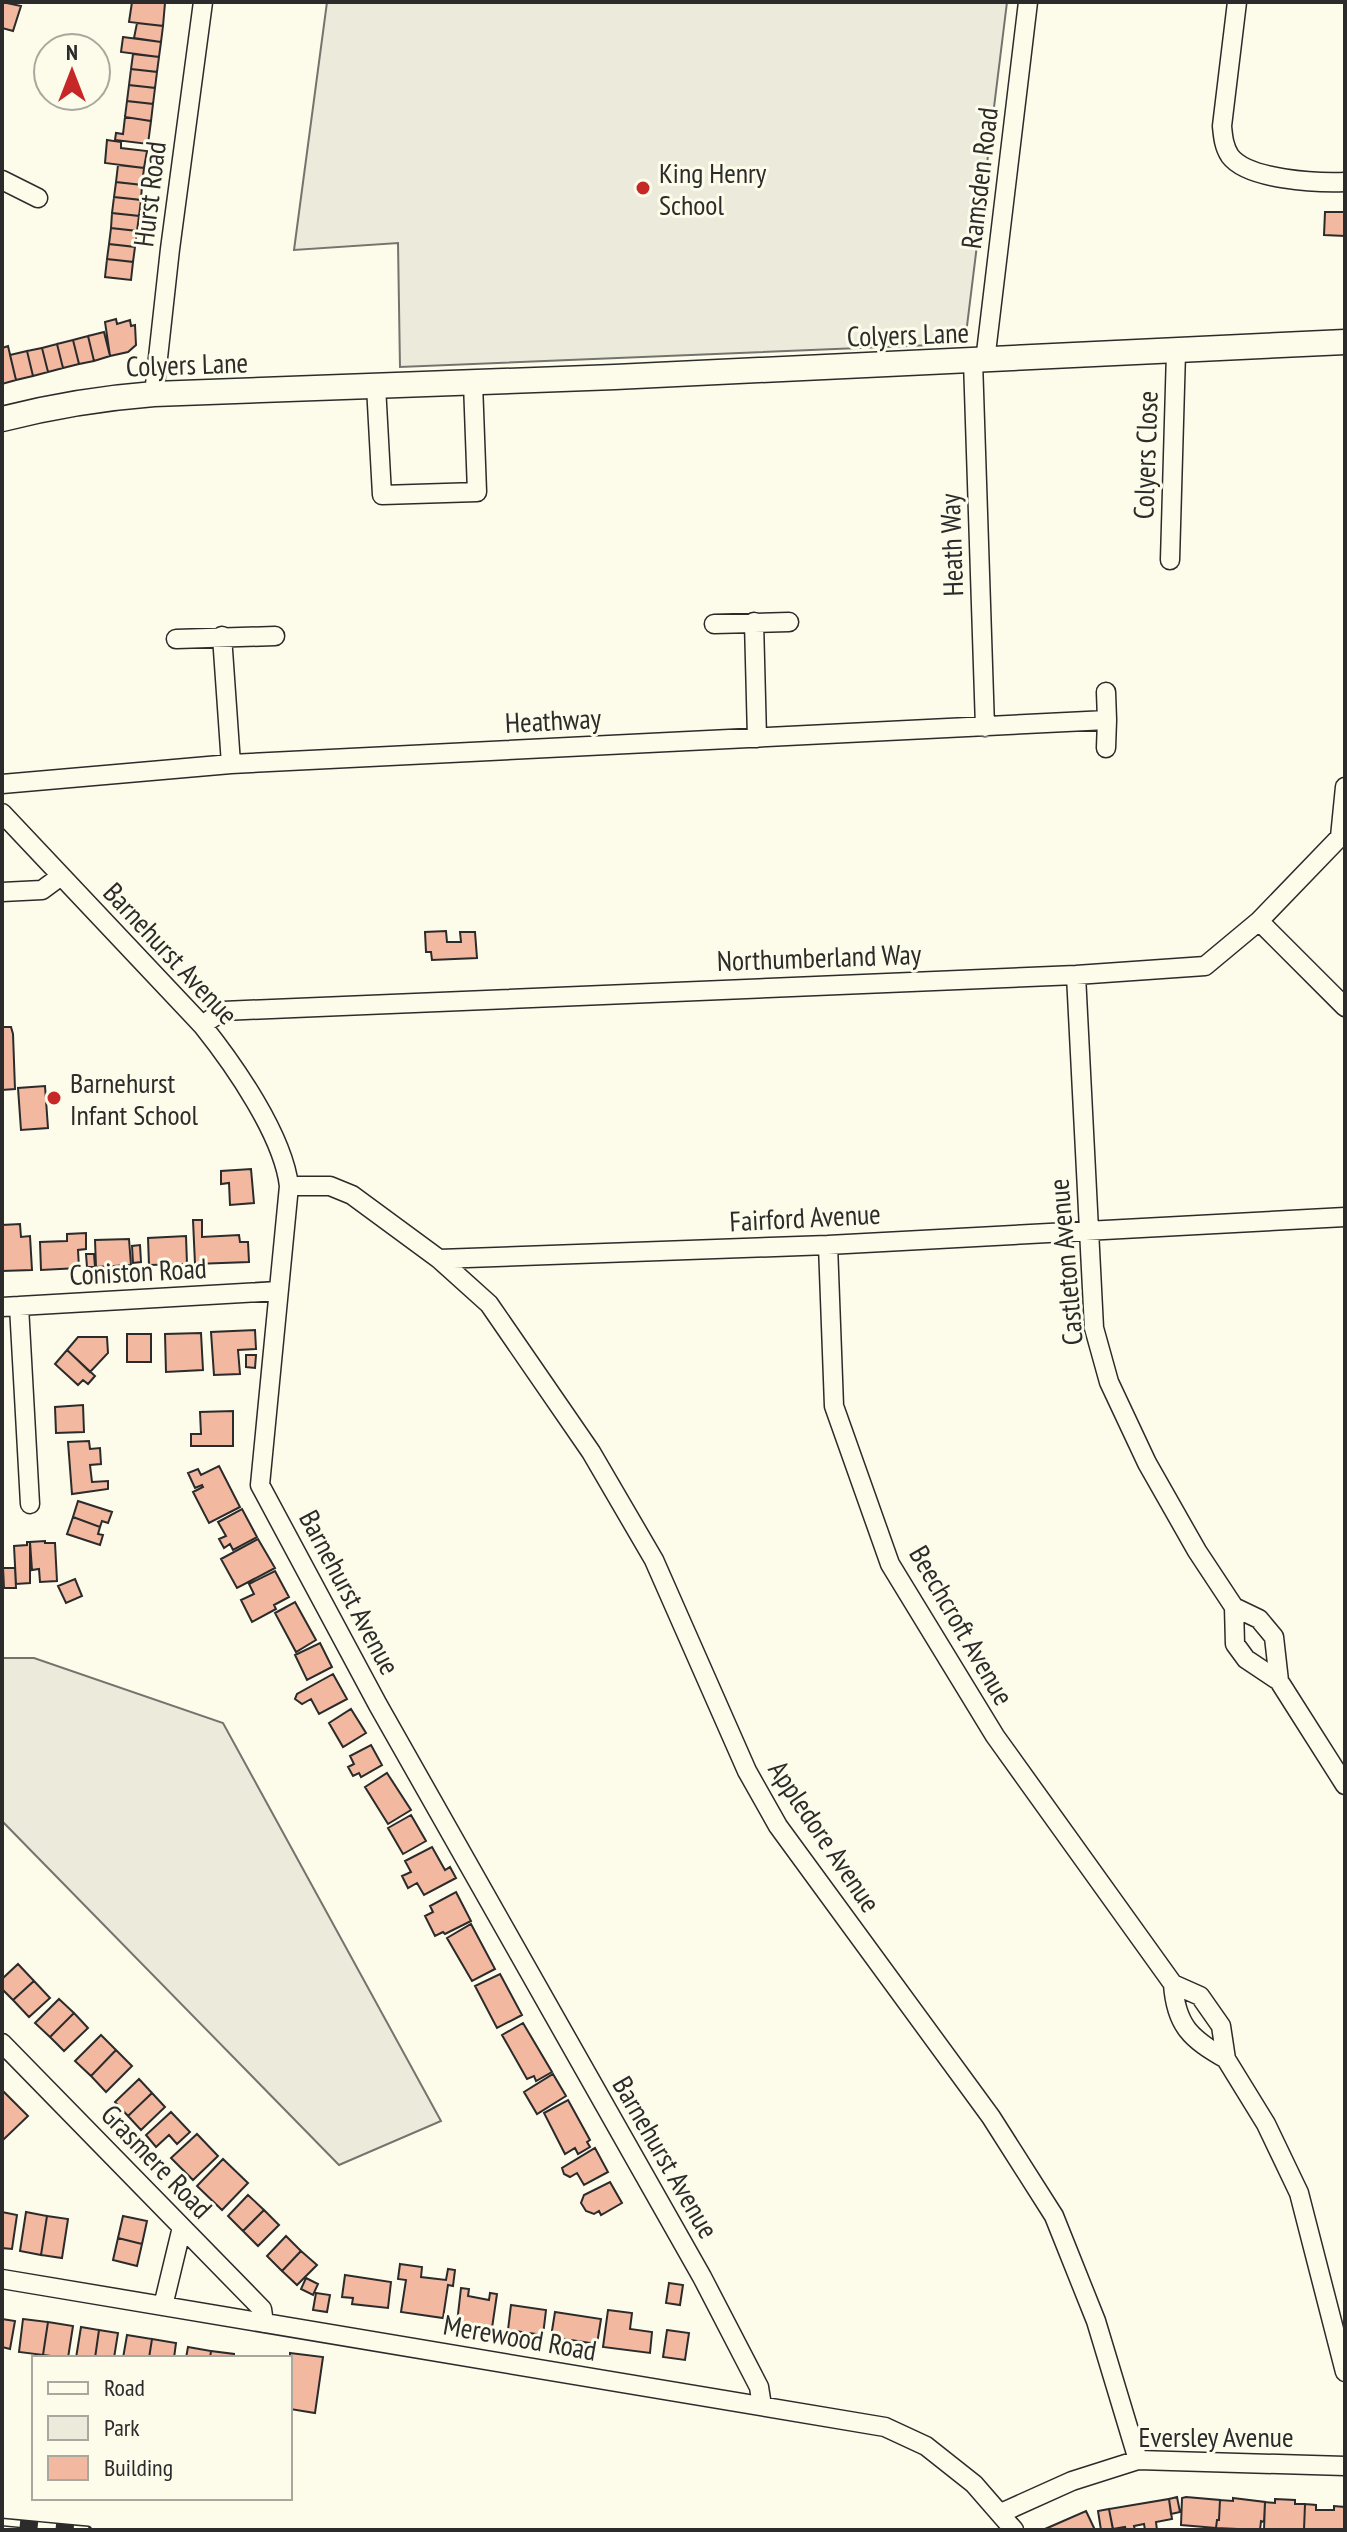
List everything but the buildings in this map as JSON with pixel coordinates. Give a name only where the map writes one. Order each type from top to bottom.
[{"type":"street","name":"Hurst Road","points":[[154,394],[203,2]]},
{"type":"street","name":"Ramsden Road","points":[[979,361],[1028,2]]},
{"type":"street","points":[[1237,2],[1222,126],[1223,142],[1231,157],[1243,167],[1258,173],[1326,183],[1345,182]]},
{"type":"street","points":[[2,180],[38,198]]},
{"type":"street","name":"Colyers Lane","points":[[2,419],[58,405],[154,394],[979,361],[1345,342]]},
{"type":"street","name":"Colyers Close","points":[[1170,560],[1176,352]]},
{"type":"street","name":"Heath Way","points":[[979,361],[985,727]]},
{"type":"street","points":[[376,386],[382,495],[477,492],[473,383]]},
{"type":"street","points":[[754,622],[757,738]]},
{"type":"street","points":[[714,624],[789,622]]},
{"type":"street","points":[[222,636],[231,764]]},
{"type":"street","points":[[176,639],[275,636]]},
{"type":"street","points":[[1106,692],[1106,748]]},
{"type":"street","name":"Heathway","points":[[2,784],[231,764],[1107,720]]},
{"type":"street","name":"Northumberland Way","points":[[202,1025],[223,1011],[1076,975],[1205,966],[1259,921],[1340,837],[1345,787]]},
{"type":"street","name":"Barnehurst Avenue","points":[[2,813],[202,1025],[226,1056],[287,1165],[289,1186],[260,1485],[378,1705],[702,2277],[759,2387],[762,2406]]},
{"type":"street","points":[[2,892],[42,890],[61,876]]},
{"type":"street","points":[[1259,921],[1345,1007]]},
{"type":"street","name":"Castleton Avenue","points":[[1076,975],[1094,1328],[1109,1382],[1147,1463],[1197,1551],[1234,1607],[1259,1619],[1274,1637],[1279,1681]]},
{"type":"street","points":[[289,1186],[330,1186],[352,1195],[439,1259]]},
{"type":"street","name":"Fairford Avenue","points":[[439,1259],[828,1245],[1345,1217]]},
{"type":"street","name":"Beechcroft Avenue","points":[[828,1245],[834,1406],[890,1564],[995,1736],[1173,1984],[1200,1996],[1221,2026],[1226,2059],[1266,2124],[1299,2193],[1345,2372]]},
{"type":"street","name":"Appledore Avenue","points":[[439,1259],[489,1304],[591,1452],[654,1560],[747,1771],[778,1826],[991,2117],[1054,2216],[1096,2321],[1138,2460]]},
{"type":"street","name":"Coniston Road","points":[[11,1307],[278,1291]]},
{"type":"street","points":[[11,1307],[30,1504]]},
{"type":"street","name":"Castleton Avenue","points":[[1234,1607],[1235,1644],[1246,1659],[1279,1681],[1345,1785]]},
{"type":"street","name":"Beechcroft Avenue","points":[[1173,1984],[1175,2008],[1197,2042],[1226,2059]]},
{"type":"street","name":"Grasmere Road","points":[[2,2043],[262,2309],[264,2323]]},
{"type":"street","points":[[163,2306],[182,2227]]},
{"type":"street","name":"Merewood Road","points":[[2,2279],[885,2427],[926,2446],[974,2484],[1014,2530]]},
{"type":"street","name":"Eversley Avenue","points":[[1001,2513],[1072,2481],[1138,2460],[1345,2466]]},
{"type":"green space","name":"King Henry School","points":[[327,2],[1007,2],[966,334],[957,344],[400,367],[398,243],[294,250]]},
{"type":"green space","points":[[2,1658],[34,1658],[223,1723],[441,2121],[339,2165],[2,1821]]},
{"type":"railway","points":[[2,2522],[88,2530]]},
{"type":"place","name":"King Henry School","points":[[643,188]]},
{"type":"place","name":"Barnehurst Infant School","points":[[54,1098]]}]
